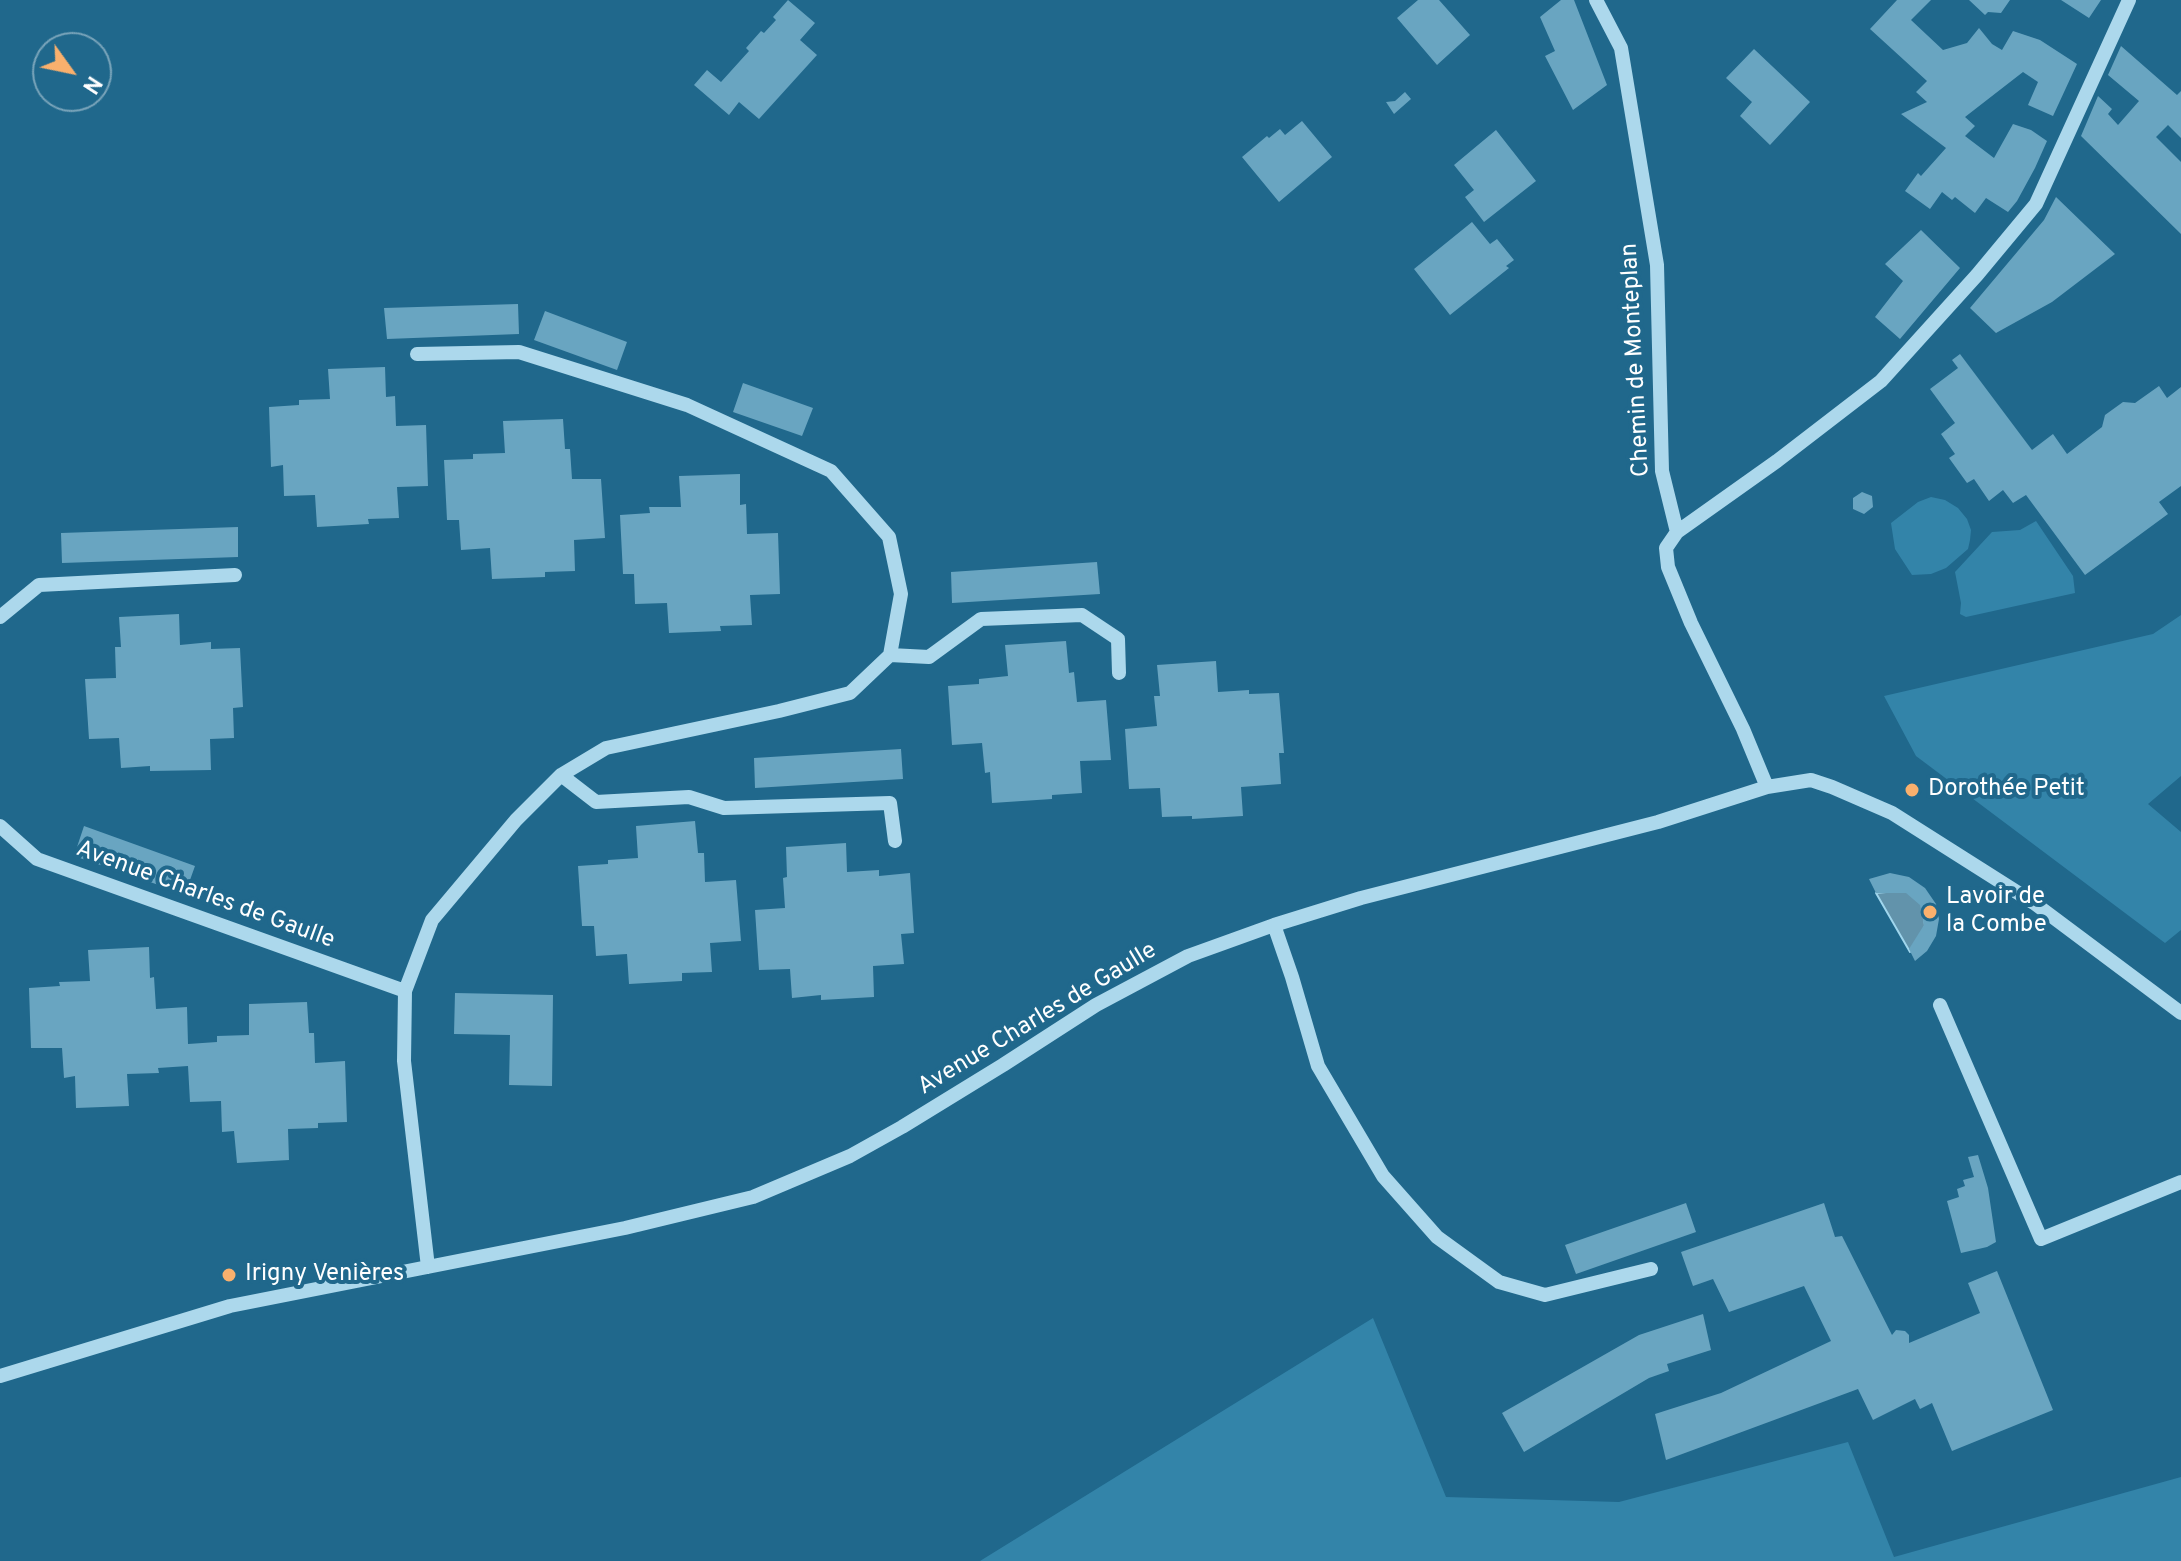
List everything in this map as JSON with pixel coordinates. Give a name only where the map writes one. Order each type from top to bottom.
[{"type":"street","name":"Chemin de Monteplan","points":[[1596,0],[1621,48],[1657,265],[1662,471],[1677,532]]},
{"type":"street","points":[[1767,787],[1743,729],[1691,623],[1668,567],[1666,548],[1677,532],[1777,461],[1881,381],[1977,275],[2036,204],[2129,0]]},
{"type":"street","points":[[417,354],[519,352],[687,405],[831,471],[889,537],[901,594],[890,655],[850,693],[606,748],[561,775],[516,820],[432,920],[405,991],[404,1061],[428,1267]]},
{"type":"street","points":[[0,617],[39,585],[235,575]]},
{"type":"street","points":[[890,655],[929,657],[981,619],[1082,615],[1118,639],[1119,673]]},
{"type":"street","points":[[561,775],[596,802],[689,797],[724,808],[890,803],[895,841]]},
{"type":"street","name":"Avenue Charles de Gaulle","points":[[0,1376],[230,1306],[625,1228],[753,1197],[850,1156],[902,1127],[1096,1005],[1188,956],[1361,898],[1658,822],[1767,787],[1811,780],[1892,813],[2034,903],[2181,1013]]},
{"type":"street","name":"Avenue Charles de Gaulle","points":[[0,826],[37,859],[405,991]]},
{"type":"street","points":[[1274,925],[1318,1066],[1383,1176],[1437,1237],[1499,1282],[1545,1295],[1651,1269]]},
{"type":"street","points":[[1940,1005],[2041,1239],[2181,1182]]},
{"type":"shaded area","points":[[1931,497],[1945,500],[1958,508],[1967,519],[1971,530],[1968,549],[1946,568],[1931,574],[1912,575],[1895,549],[1891,523],[1918,502]]},
{"type":"shaded area","points":[[2036,521],[2073,576],[2075,593],[1966,617],[1960,614],[1955,572],[1992,532],[2020,530]]},
{"type":"shaded area","points":[[2181,615],[2181,776],[2148,804],[2181,832],[2181,930],[2165,943],[1916,756],[1884,696],[2153,634]]},
{"type":"shaded area","points":[[1906,890],[1923,904],[1925,926],[1910,952],[1876,893]]},
{"type":"shaded area","points":[[1373,1318],[1446,1497],[1619,1502],[1848,1442],[1894,1557],[2181,1477],[2181,1561],[980,1561]]},
{"type":"building","points":[[788,0],[815,23],[800,40],[817,55],[759,119],[739,102],[729,115],[694,85],[707,70],[721,82],[749,51],[746,48],[761,31],[764,33],[776,20],[773,17]]},
{"type":"building","points":[[1418,0],[1439,0],[1470,35],[1437,65],[1397,18]]},
{"type":"building","points":[[1561,0],[1574,0],[1607,85],[1573,110],[1545,56],[1555,51],[1540,17]]},
{"type":"building","points":[[1897,0],[1931,0],[1911,20],[1943,50],[1967,43],[1979,28],[1992,44],[2002,50],[2013,31],[2040,40],[2077,64],[2053,116],[2028,105],[2038,82],[2023,72],[1965,117],[1975,126],[1965,136],[1994,158],[2013,124],[2031,130],[2047,141],[2017,201],[2008,212],[1986,198],[1975,213],[1955,197],[1952,200],[1942,192],[1930,209],[1905,191],[1918,173],[1921,176],[1946,148],[1901,114],[1927,102],[1916,92],[1927,81],[1870,29]]},
{"type":"building","points":[[1969,0],[2010,0],[2001,13],[1988,12],[1985,15]]},
{"type":"building","points":[[2061,0],[2101,0],[2089,18]]},
{"type":"building","points":[[2121,46],[2177,95],[2181,91],[2181,138],[2168,125],[2156,137],[2181,162],[2181,234],[2081,136],[2098,96],[2112,109],[2108,114],[2118,125],[2139,101],[2108,75]]},
{"type":"building","points":[[1754,49],[1810,102],[1770,145],[1740,116],[1752,102],[1726,78]]},
{"type":"building","points":[[1405,92],[1411,99],[1394,114],[1386,102],[1395,101]]},
{"type":"building","points":[[1302,121],[1332,157],[1279,202],[1242,157],[1267,136],[1269,138],[1280,129],[1285,135]]},
{"type":"building","points":[[1496,130],[1536,181],[1484,222],[1465,197],[1474,190],[1454,165]]},
{"type":"building","points":[[2056,197],[2115,254],[2052,302],[1996,333],[1970,308],[2044,220]]},
{"type":"building","points":[[1472,222],[1490,244],[1497,239],[1514,260],[1506,266],[1509,268],[1450,315],[1414,269]]},
{"type":"building","points":[[1921,230],[1960,268],[1900,339],[1875,317],[1903,281],[1885,264]]},
{"type":"building","points":[[518,304],[519,334],[387,339],[384,308]]},
{"type":"building","points":[[545,311],[627,342],[617,370],[534,340]]},
{"type":"building","points":[[1960,354],[2032,450],[2053,434],[2067,454],[2102,427],[2105,415],[2123,402],[2135,403],[2159,386],[2167,398],[2181,387],[2181,486],[2159,502],[2168,514],[2085,575],[2026,495],[2013,503],[2003,490],[1989,501],[1974,479],[1967,483],[1949,458],[1955,454],[1941,434],[1955,423],[1930,389],[1958,368],[1952,360]]},
{"type":"building","points":[[385,367],[386,397],[395,396],[396,426],[426,425],[428,486],[397,487],[399,518],[368,519],[369,524],[317,527],[315,495],[284,496],[283,465],[271,467],[269,407],[299,405],[299,400],[330,399],[328,369]]},
{"type":"building","points":[[743,383],[813,408],[802,436],[733,412]]},
{"type":"building","points":[[563,419],[565,449],[570,449],[572,479],[601,479],[605,538],[574,540],[575,571],[545,572],[545,577],[492,579],[490,548],[461,550],[459,520],[447,520],[444,460],[473,459],[473,454],[505,453],[503,421]]},
{"type":"building","points":[[740,474],[740,505],[746,504],[747,534],[778,533],[780,594],[750,595],[752,625],[720,626],[721,631],[669,633],[667,603],[635,604],[634,574],[623,574],[620,515],[650,513],[649,507],[681,507],[679,476]]},
{"type":"building","points":[[1862,492],[1872,496],[1873,507],[1864,514],[1853,509],[1853,498]]},
{"type":"building","points":[[238,527],[238,557],[62,563],[61,533]]},
{"type":"building","points":[[1097,562],[1100,594],[952,603],[951,572]]},
{"type":"building","points":[[179,614],[180,645],[211,642],[211,649],[240,648],[243,707],[233,708],[234,738],[210,739],[211,770],[150,771],[150,766],[121,768],[119,738],[89,739],[85,679],[116,678],[115,647],[121,647],[119,617]]},
{"type":"building","points":[[1066,641],[1069,673],[1074,672],[1077,702],[1106,700],[1111,760],[1080,761],[1082,793],[1052,795],[1052,799],[992,803],[990,772],[985,773],[982,743],[952,745],[948,686],[979,684],[979,679],[1008,676],[1005,645]]},
{"type":"building","points":[[1216,661],[1218,692],[1249,690],[1249,694],[1279,693],[1284,753],[1279,753],[1281,784],[1241,787],[1243,816],[1162,817],[1160,788],[1129,789],[1125,729],[1157,726],[1154,696],[1160,696],[1157,665]]},
{"type":"building","points":[[901,749],[903,779],[755,788],[754,758]]},
{"type":"building","points":[[695,821],[698,853],[704,853],[705,882],[736,880],[741,941],[710,943],[712,972],[682,973],[682,981],[629,984],[627,954],[596,956],[594,926],[582,926],[578,866],[638,858],[636,826]]},
{"type":"building","points":[[84,826],[195,866],[185,894],[74,856]]},
{"type":"building","points":[[846,843],[847,872],[879,870],[879,876],[910,873],[914,933],[901,934],[904,964],[873,966],[874,997],[821,1000],[821,995],[792,998],[790,969],[759,970],[755,910],[785,908],[783,878],[787,877],[786,847]]},
{"type":"building","name":"Lavoir de la Combe","points":[[1890,873],[1909,877],[1925,888],[1936,904],[1939,919],[1936,936],[1927,951],[1915,961],[1909,949],[1924,925],[1920,905],[1906,893],[1876,893],[1869,879]]},
{"type":"building","points":[[149,947],[150,978],[154,977],[156,1009],[187,1007],[188,1044],[217,1042],[217,1036],[249,1035],[249,1004],[307,1002],[309,1033],[314,1033],[315,1063],[345,1061],[347,1122],[318,1123],[318,1128],[288,1129],[289,1160],[237,1163],[234,1131],[222,1132],[221,1101],[190,1102],[188,1066],[158,1068],[159,1073],[127,1074],[129,1106],[76,1108],[75,1076],[64,1078],[62,1048],[31,1048],[29,988],[60,986],[59,982],[90,981],[88,950]]},
{"type":"building","points":[[455,993],[553,995],[552,1086],[509,1085],[510,1035],[454,1034]]},
{"type":"building","points":[[1978,1155],[1988,1188],[1996,1242],[1961,1253],[1947,1201],[1959,1197],[1957,1189],[1965,1186],[1963,1180],[1974,1177],[1968,1157]]},
{"type":"building","points":[[1686,1203],[1696,1232],[1576,1274],[1565,1245]]},
{"type":"building","points":[[1824,1203],[1835,1237],[1842,1236],[1892,1335],[1896,1330],[1905,1331],[1909,1335],[1909,1343],[1980,1313],[1968,1283],[1997,1271],[2053,1410],[1952,1451],[1932,1403],[1920,1409],[1915,1399],[1873,1420],[1858,1389],[1666,1460],[1655,1414],[1721,1393],[1831,1341],[1804,1286],[1729,1312],[1713,1279],[1693,1286],[1681,1252]]},
{"type":"building","points":[[1703,1314],[1711,1350],[1667,1364],[1669,1371],[1649,1378],[1524,1452],[1502,1413],[1639,1335]]},
{"type":"place","name":"Dorothée Petit","points":[[1912,790]]},
{"type":"place","name":"Lavoir de la Combe","points":[[1930,912]]},
{"type":"place","name":"Irigny Venières","points":[[229,1275]]}]
